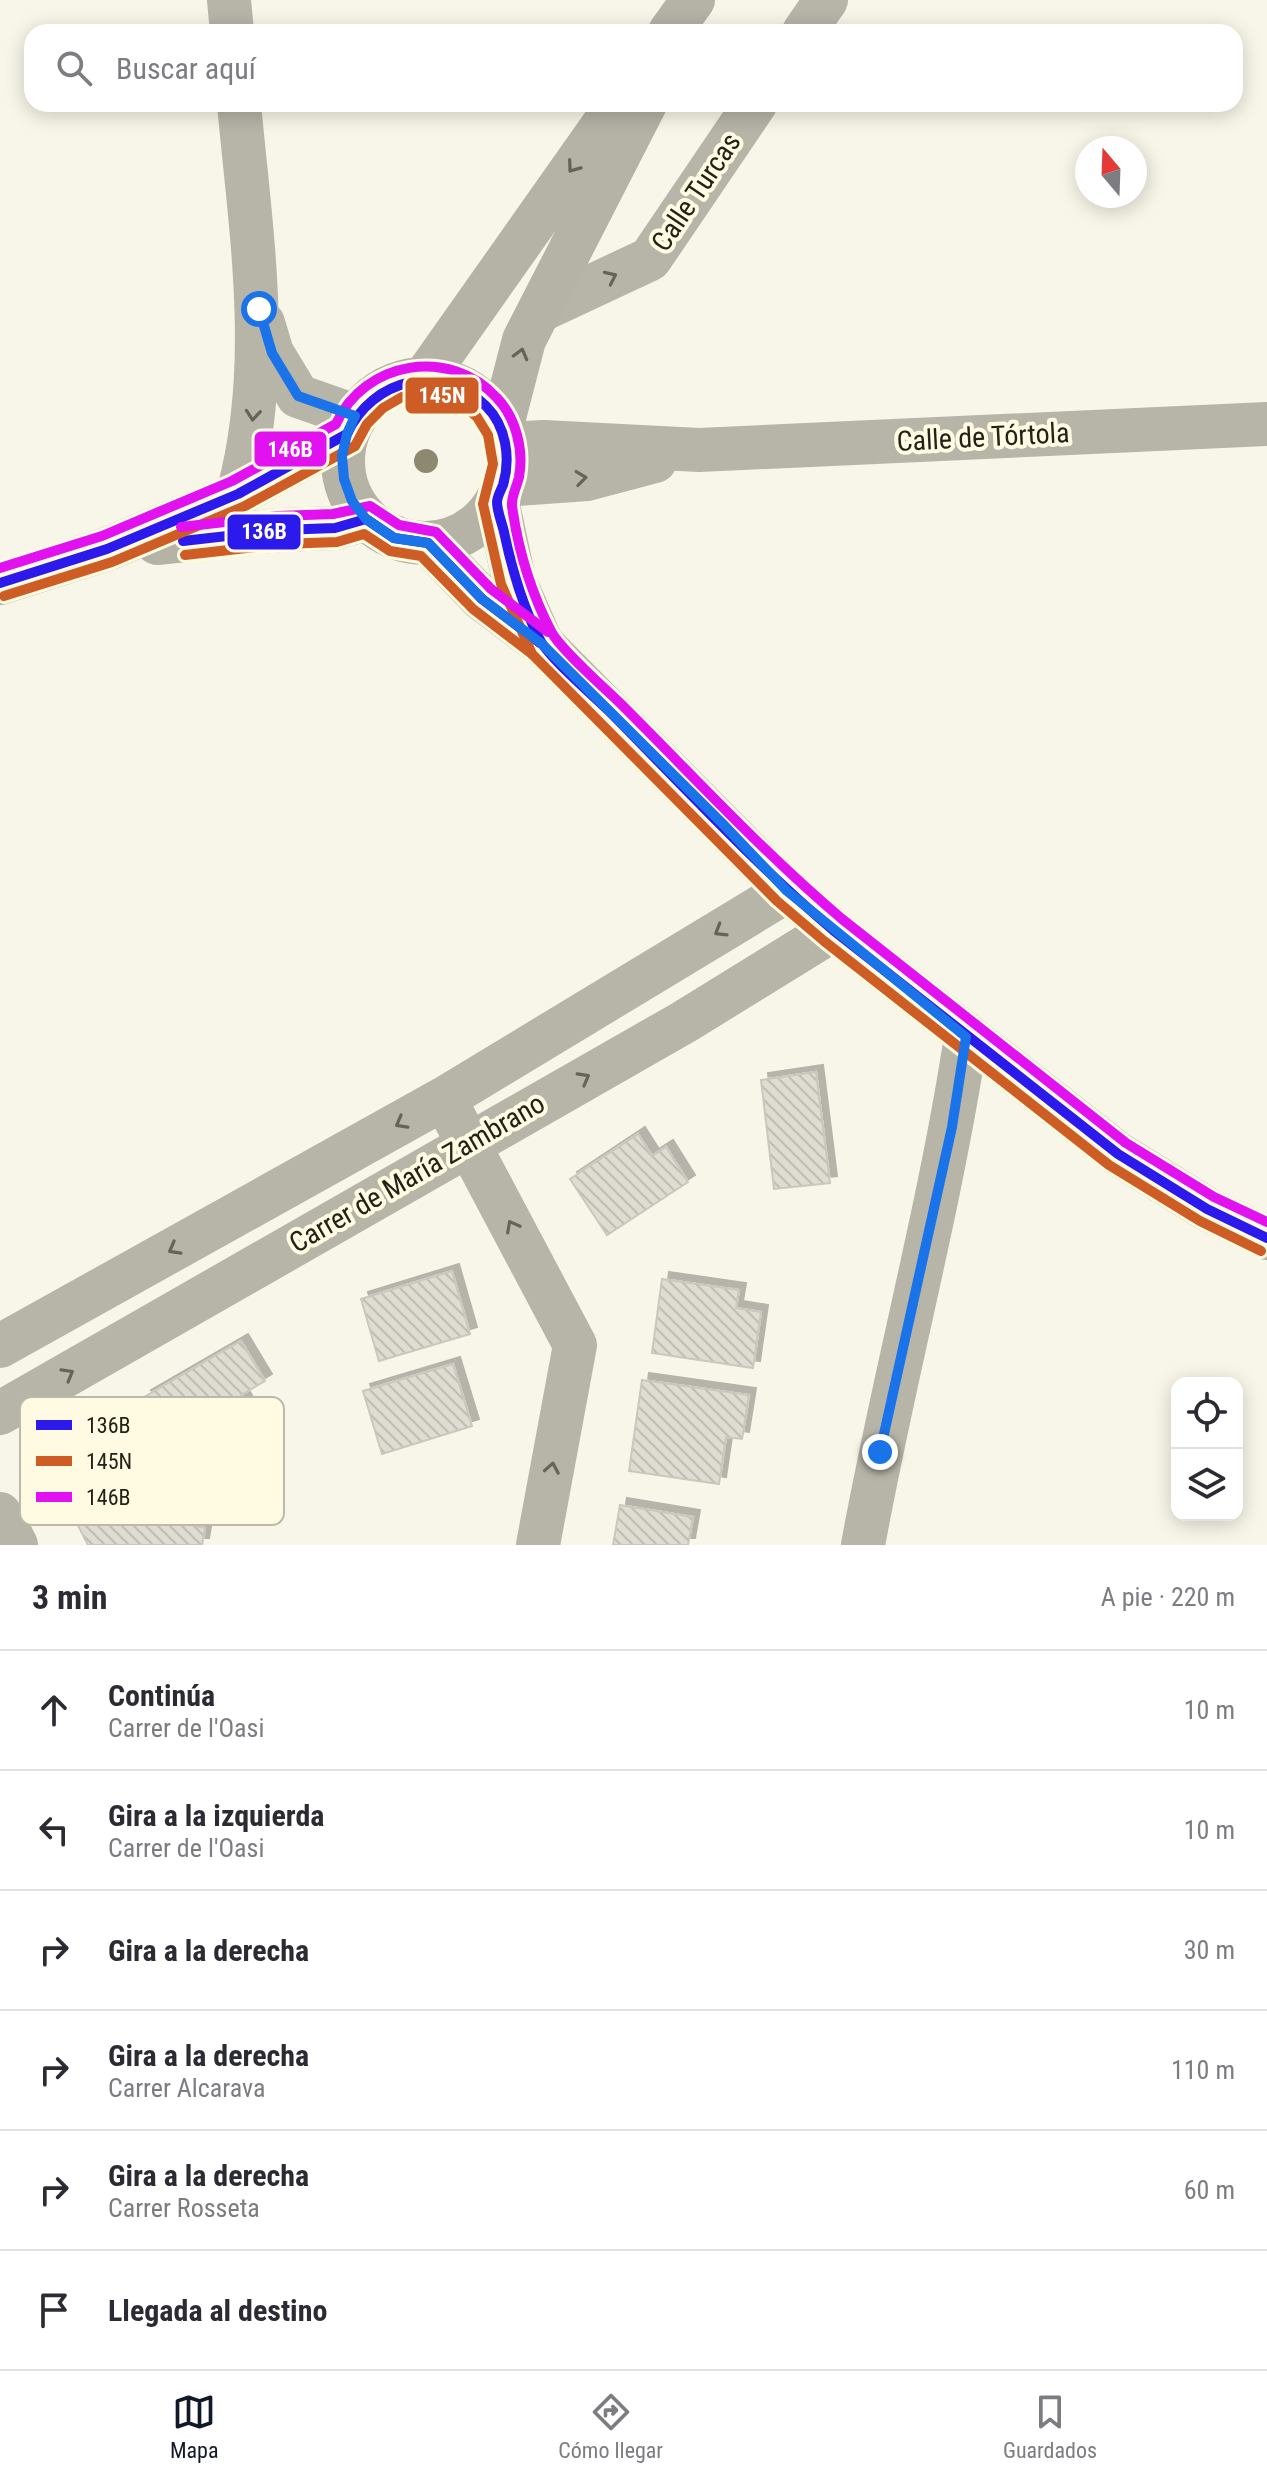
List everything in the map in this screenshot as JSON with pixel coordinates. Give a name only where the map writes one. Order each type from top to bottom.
[{"type":"main road","points":[[676,24],[695,0]]},
{"type":"main road","points":[[684,24],[695,0]]},
{"type":"main road","points":[[424,379],[444,346],[612,112]]},
{"type":"main road","points":[[351,425],[342,456],[344,479],[352,501],[366,519],[394,538],[428,543],[449,540],[468,531],[484,518],[502,465],[524,340],[641,112]]},
{"type":"main road","points":[[0,583],[107,549],[238,494],[351,425],[374,397],[397,384],[424,379],[448,382],[470,392],[488,408],[502,465]]},
{"type":"main road","points":[[107,549],[280,530],[335,528],[366,519]]},
{"type":"street","points":[[229,0],[231,24]]},
{"type":"street","points":[[810,24],[826,0]]},
{"type":"street","points":[[238,494],[248,460],[259,309],[240,112]]},
{"type":"street","name":"Calle Turcas","points":[[541,310],[650,259],[750,112]]},
{"type":"street","points":[[259,309],[272,353],[298,396],[351,425]]},
{"type":"street","name":"Calle de Tórtola","points":[[502,465],[587,479],[699,450],[1267,424]]},
{"type":"street","points":[[502,465],[514,580],[542,644]]},
{"type":"street","points":[[428,543],[482,599],[542,644],[787,891],[833,930],[1118,1154],[1207,1209],[1267,1238]]},
{"type":"street","name":"Carrer de María Zambrano","points":[[0,1346],[445,1098],[787,891]]},
{"type":"street","name":"Carrer de María Zambrano","points":[[28,1397],[684,1022],[833,930]]},
{"type":"street","points":[[863,1545],[880,1452],[952,1127],[966,1037]]},
{"type":"street","points":[[445,1098],[575,1345],[538,1545]]},
{"type":"street","name":"Carrer de María Zambrano","points":[[0,1413],[20,1401]]},
{"type":"street","points":[[0,1514],[16,1545]]},
{"type":"building","points":[[816,1072],[830,1183],[774,1189],[761,1080]]},
{"type":"building","points":[[638,1134],[652,1156],[666,1147],[688,1182],[607,1235],[570,1179]]},
{"type":"building","points":[[452,1271],[470,1334],[379,1361],[361,1299]]},
{"type":"building","points":[[662,1279],[739,1290],[736,1308],[761,1312],[753,1368],[652,1353]]},
{"type":"building","points":[[241,1341],[265,1381],[242,1397],[144,1397]]},
{"type":"building","points":[[453,1364],[472,1426],[382,1454],[363,1391]]},
{"type":"building","points":[[642,1380],[749,1395],[742,1439],[726,1437],[719,1484],[629,1471]]},
{"type":"building","points":[[620,1505],[693,1517],[688,1545],[613,1545]]},
{"type":"building","points":[[78,1525],[191,1525],[205,1528],[202,1545],[88,1545]]},
{"type":"transit line","name":"146B","points":[[0,568],[102,536],[232,481],[336,424],[349,403],[366,386],[387,374],[409,368],[433,367],[456,371],[478,382],[504,406],[514,425],[520,456],[519,477],[512,503],[518,539],[538,603],[552,633],[566,650],[758,842],[842,919],[1126,1143],[1214,1197],[1267,1222]]},
{"type":"transit line","name":"136B","points":[[0,583],[107,549],[238,494],[347,434],[358,415],[390,389],[409,382],[429,381],[449,384],[468,392],[493,414],[502,433],[507,464],[497,500],[498,509],[523,600],[540,640],[553,657],[747,851],[833,930],[1118,1154],[1207,1209],[1267,1238]]},
{"type":"transit line","name":"145N","points":[[4,596],[112,562],[245,506],[355,446],[367,424],[383,408],[402,397],[424,393],[444,396],[462,404],[477,417],[488,435],[493,464],[483,504],[501,584],[532,654],[777,901],[824,941],[1109,1165],[1200,1221],[1261,1251]]},
{"type":"transit line","name":"146B","points":[[181,527],[278,516],[333,514],[370,506],[399,525],[436,532],[491,589],[548,632]]},
{"type":"transit line","name":"136B","points":[[183,541],[280,530],[335,528],[366,519],[394,538],[428,543],[482,599],[540,643]]},
{"type":"transit line","name":"145N","points":[[185,555],[281,544],[337,542],[364,534],[390,551],[421,556],[473,609],[532,654]]},
{"type":"route","points":[[259,309],[272,353],[298,396],[355,416],[342,456],[344,479],[352,501],[366,519],[394,538],[428,543],[482,599],[542,644],[787,891],[966,1037],[952,1127],[880,1452]]}]
